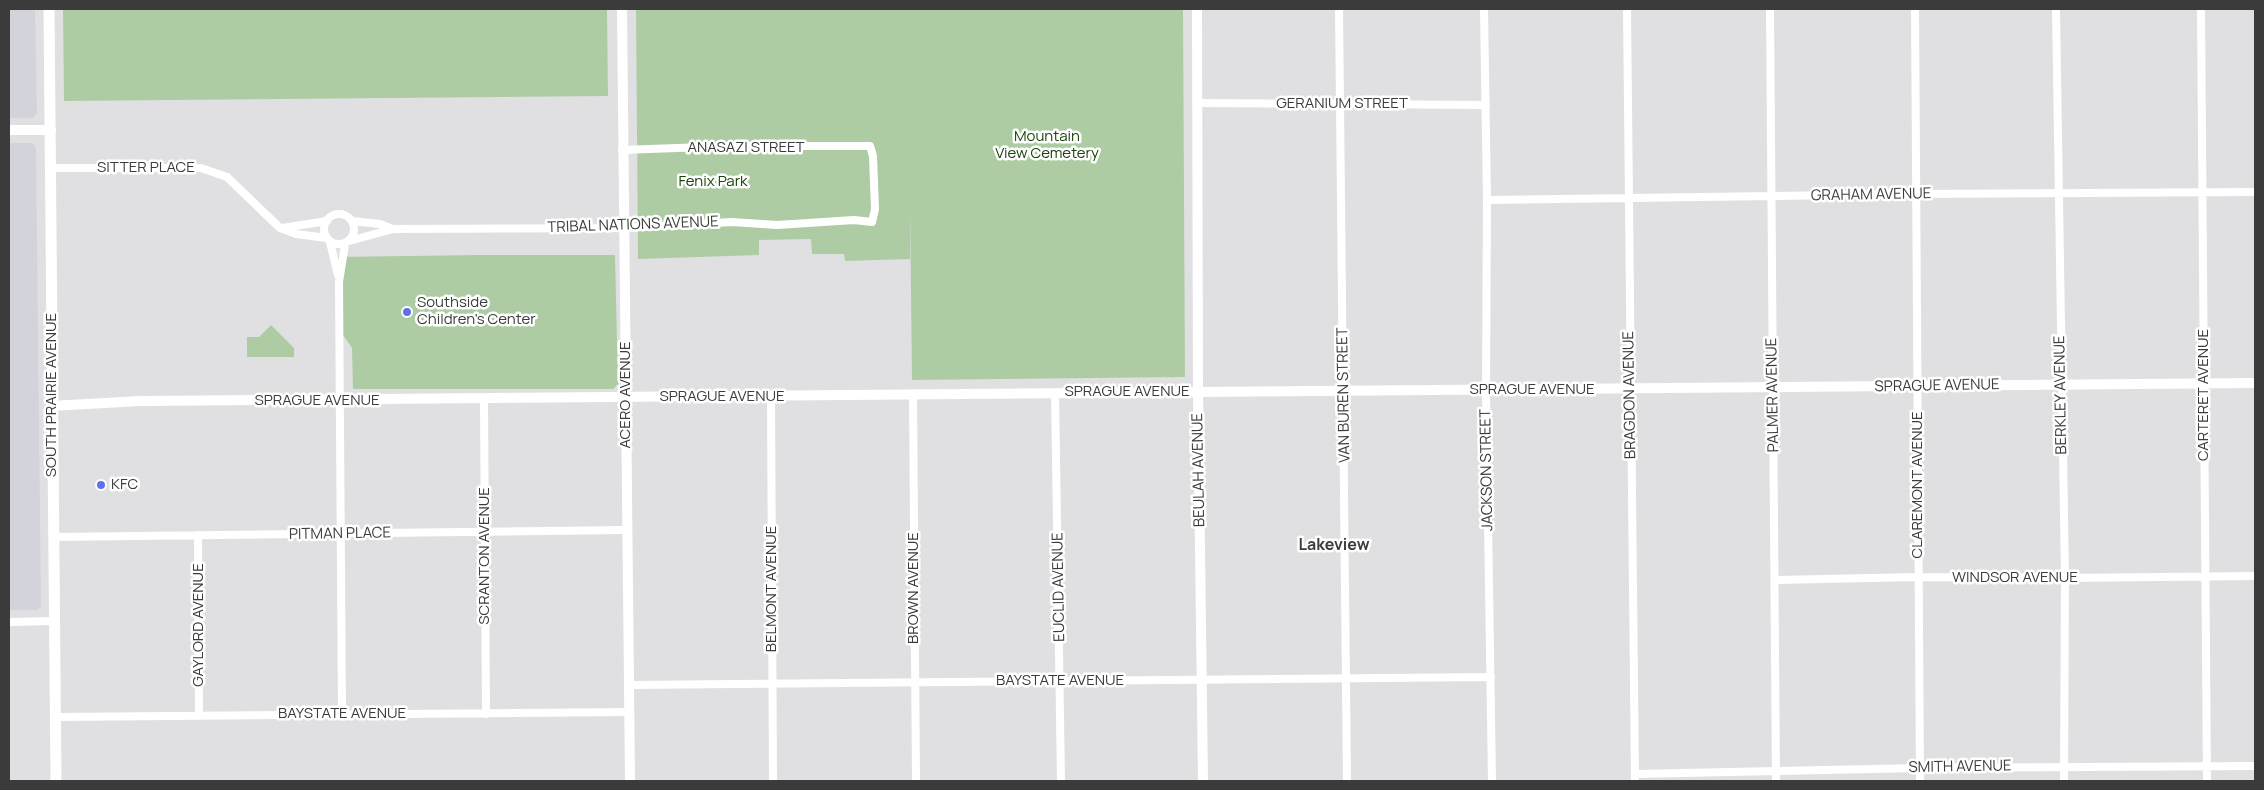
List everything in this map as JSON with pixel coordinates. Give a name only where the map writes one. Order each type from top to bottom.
[{"type":"main road","name":"SOUTH PRAIRIE AVENUE","points":[[49,9],[51,406],[56,781]]},
{"type":"street","name":"ACERO AVENUE","points":[[622,9],[630,781]]},
{"type":"street","name":"BEULAH AVENUE","points":[[1197,9],[1199,103],[1198,392],[1203,781]]},
{"type":"street","name":"VAN BUREN STREET","points":[[1339,9],[1345,392],[1347,781]]},
{"type":"street","name":"JACKSON STREET","points":[[1484,9],[1487,200],[1486,390],[1492,781]]},
{"type":"street","name":"BRAGDON AVENUE","points":[[1627,9],[1635,778]]},
{"type":"street","name":"PALMER AVENUE","points":[[1770,9],[1776,580],[1776,781]]},
{"type":"street","name":"CLAREMONT AVENUE","points":[[1915,9],[1920,781]]},
{"type":"street","name":"BERKLEY AVENUE","points":[[2056,9],[2061,385],[2066,578],[2064,781]]},
{"type":"street","name":"CARTERET AVENUE","points":[[2202,9],[2207,781]]},
{"type":"street","name":"GERANIUM STREET","points":[[1199,103],[1486,105]]},
{"type":"street","points":[[9,130],[50,130]]},
{"type":"street","name":"ANASAZI STREET","points":[[622,150],[732,146],[870,146],[873,156],[874,209],[872,222]]},
{"type":"street","name":"SITTER PLACE","points":[[51,168],[201,168],[227,177],[280,228]]},
{"type":"street","name":"GRAHAM AVENUE","points":[[1487,200],[1915,194],[2255,192]]},
{"type":"street","points":[[339,282],[329,240],[324,230],[326,221],[330,217],[339,214],[344,215],[352,221],[380,224],[394,230]]},
{"type":"street","name":"TRIBAL NATIONS AVENUE","points":[[394,230],[624,228],[732,222],[777,225],[854,220],[872,222]]},
{"type":"street","points":[[280,228],[326,221]]},
{"type":"street","points":[[342,714],[339,282],[347,242],[354,234],[352,221]]},
{"type":"street","points":[[280,228],[296,234],[329,240],[340,245],[394,230]]},
{"type":"street","name":"SPRAGUE AVENUE","points":[[51,406],[141,401],[340,401],[2255,383]]},
{"type":"street","name":"EUCLID AVENUE","points":[[1055,393],[1061,781]]},
{"type":"street","name":"BROWN AVENUE","points":[[913,395],[916,781]]},
{"type":"street","name":"BELMONT AVENUE","points":[[771,397],[773,781]]},
{"type":"street","name":"SCRANTON AVENUE","points":[[484,399],[486,714]]},
{"type":"street","name":"PITMAN PLACE","points":[[54,537],[627,530]]},
{"type":"street","name":"GAYLORD AVENUE","points":[[198,535],[199,714]]},
{"type":"street","name":"WINDSOR AVENUE","points":[[1776,580],[1918,577],[2255,576]]},
{"type":"street","points":[[9,622],[54,621]]},
{"type":"street","name":"BAYSTATE AVENUE","points":[[628,685],[1491,678]]},
{"type":"street","name":"BAYSTATE AVENUE","points":[[56,717],[199,714],[628,712]]},
{"type":"street","name":"SMITH AVENUE","points":[[1635,778],[1776,770],[2064,766],[2255,766]]},
{"type":"shaded area","points":[[9,9],[35,9],[37,113],[33,118],[9,118]]},
{"type":"shaded area","points":[[9,143],[33,143],[36,149],[41,606],[36,610],[9,610]]},
{"type":"green space","points":[[63,9],[607,9],[608,96],[64,101]]},
{"type":"green space","name":"Mountain View Cemetery","points":[[636,9],[1183,9],[1185,377],[912,380],[910,205],[910,259],[845,261],[844,254],[812,254],[811,239],[759,240],[759,255],[638,259]]},
{"type":"green space","points":[[615,255],[618,384],[613,389],[353,389],[352,348],[338,328],[335,257]]},
{"type":"green space","points":[[271,325],[294,348],[294,357],[247,357],[247,337],[259,337]]},
{"type":"place","name":"Southside Children's Center","points":[[407,312]]},
{"type":"place","name":"KFC","points":[[101,485]]},
{"type":"district","name":"Lakeview","points":[[1334,546]]},
{"type":"park label","name":"Fenix Park","points":[[713,182]]}]
